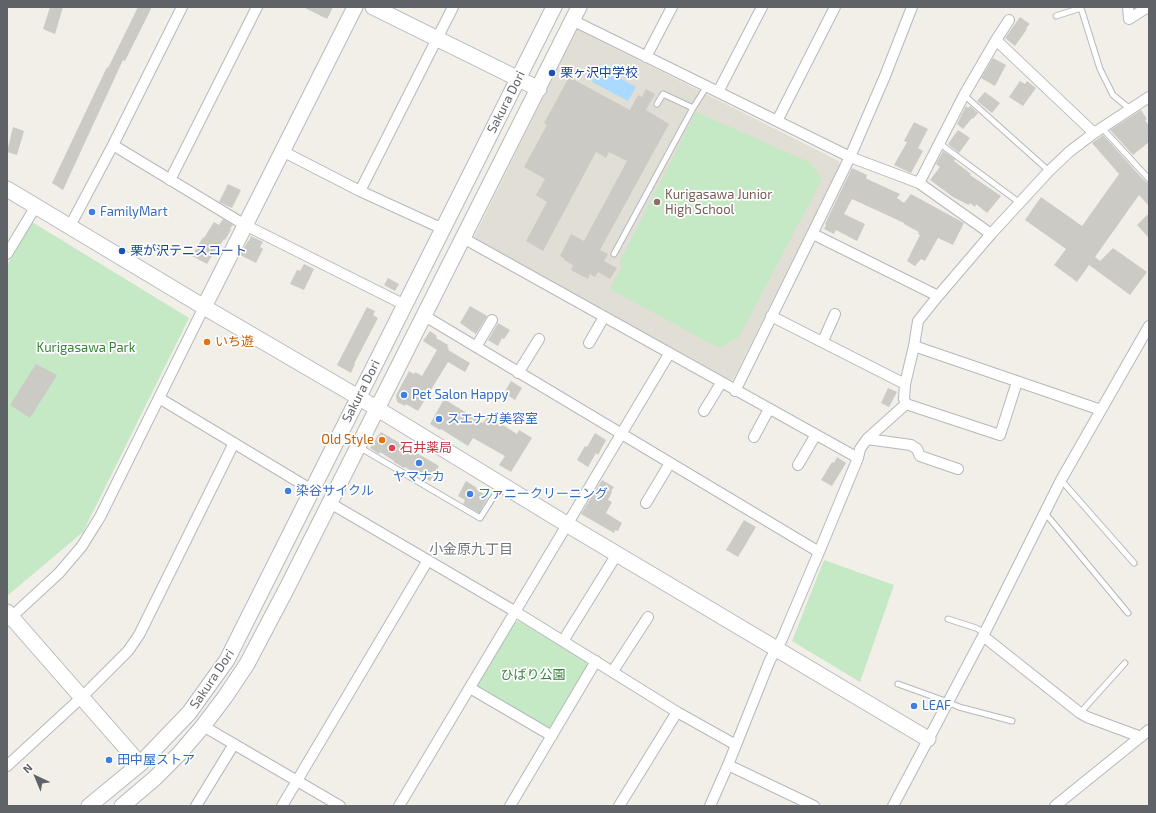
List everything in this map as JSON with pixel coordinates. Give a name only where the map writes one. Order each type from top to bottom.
[{"type":"street","points":[[70,226],[113,145],[182,7]]},
{"type":"street","points":[[170,180],[257,7]]},
{"type":"street","points":[[140,764],[82,697],[8,617],[59,573],[82,546],[100,517],[355,7]]},
{"type":"street","points":[[373,7],[538,89]]},
{"type":"street","points":[[360,190],[453,7]]},
{"type":"street","name":"Sakura Dori","points":[[89,806],[140,764],[189,713],[227,660],[554,7]]},
{"type":"street","points":[[646,57],[672,7]]},
{"type":"street","points":[[718,92],[762,7]]},
{"type":"street","points":[[777,122],[835,7]]},
{"type":"street","points":[[735,391],[850,157],[885,76],[912,7]]},
{"type":"street","points":[[1128,7],[1129,19],[1148,7]]},
{"type":"street","points":[[576,14],[646,57],[777,122],[850,157],[919,183],[991,234]]},
{"type":"street","name":"Sakura Dori","points":[[122,806],[156,778],[180,753],[225,697],[247,664],[288,586],[423,315],[576,14]]},
{"type":"street","points":[[919,183],[964,95],[1009,20]]},
{"type":"street","points":[[996,40],[1098,130]]},
{"type":"street","points":[[906,404],[904,398],[905,384],[918,321],[991,234],[1049,171],[1069,152],[1098,130],[1130,109],[1148,100]]},
{"type":"street","points":[[113,145],[245,225],[405,305]]},
{"type":"street","points":[[282,151],[360,190],[463,238],[815,436],[858,458]]},
{"type":"street","points":[[7,189],[928,739]]},
{"type":"street","points":[[7,254],[36,206]]},
{"type":"street","points":[[813,234],[938,296]]},
{"type":"street","points":[[823,342],[835,314]]},
{"type":"street","points":[[423,315],[819,552]]},
{"type":"street","points":[[771,316],[905,384]]},
{"type":"street","points":[[589,343],[604,317]]},
{"type":"street","points":[[476,347],[492,320]]},
{"type":"street","points":[[893,806],[984,634],[1061,480],[1149,326]]},
{"type":"street","points":[[518,373],[539,339]]},
{"type":"street","points":[[914,346],[1101,410]]},
{"type":"street","points":[[399,806],[669,354]]},
{"type":"street","points":[[906,404],[1000,435],[1017,382]]},
{"type":"street","points":[[704,412],[721,383]]},
{"type":"street","points":[[159,398],[312,490]]},
{"type":"street","points":[[710,806],[770,660],[782,639],[819,552],[858,458],[860,449],[867,439],[906,404]]},
{"type":"street","points":[[754,437],[768,409]]},
{"type":"street","points":[[798,465],[815,436]]},
{"type":"street","points":[[867,439],[911,445],[917,449],[920,456],[958,469]]},
{"type":"street","points":[[7,766],[82,697],[121,658],[139,635],[234,443]]},
{"type":"street","points":[[646,503],[670,463]]},
{"type":"street","points":[[330,503],[516,612],[677,712],[736,745]]},
{"type":"street","points":[[563,641],[617,554]]},
{"type":"street","points":[[282,806],[428,560]]},
{"type":"street","points":[[612,671],[648,617]]},
{"type":"street","points":[[984,634],[1080,713],[1087,717],[1145,733]]},
{"type":"street","points":[[510,806],[596,661]]},
{"type":"street","points":[[470,688],[552,736]]},
{"type":"street","points":[[619,806],[677,712]]},
{"type":"street","points":[[189,713],[203,726],[340,806]]},
{"type":"street","points":[[1055,806],[1145,733]]},
{"type":"street","points":[[196,806],[234,744]]},
{"type":"street","points":[[728,765],[814,806]]},
{"type":"lane","points":[[1056,16],[1082,8],[1100,69],[1113,95],[1130,109]]},
{"type":"lane","points":[[614,254],[693,108],[707,86]]},
{"type":"lane","points":[[657,104],[663,94],[693,108]]},
{"type":"lane","points":[[964,95],[1049,171]]},
{"type":"lane","points":[[1098,130],[1149,179]]},
{"type":"lane","points":[[939,144],[1020,203]]},
{"type":"lane","points":[[358,446],[480,518],[502,485]]},
{"type":"lane","points":[[1061,480],[1134,563]]},
{"type":"lane","points":[[1044,513],[1128,613]]},
{"type":"lane","points":[[948,619],[976,628],[984,634]]},
{"type":"lane","points":[[1080,713],[1125,663]]},
{"type":"lane","points":[[898,684],[959,707],[1012,720]]},
{"type":"shaded area","name":"Kurigasawa Junior High School","points":[[577,29],[839,161],[840,165],[733,380],[473,239]]},
{"type":"green space","points":[[696,112],[809,162],[822,179],[739,337],[719,348],[610,289],[622,266],[619,263]]},
{"type":"green space","name":"Kurigasawa Park","points":[[32,222],[189,318],[83,532],[7,596],[7,266]]},
{"type":"green space","points":[[824,560],[894,585],[860,682],[792,641]]},
{"type":"green space","name":"ひばり公園","points":[[519,621],[586,661],[588,666],[550,727],[546,729],[479,689],[477,684],[514,623]]},
{"type":"water","points":[[600,67],[636,87],[628,101],[592,82]]},
{"type":"building","points":[[50,7],[63,7],[55,34],[43,29]]},
{"type":"building","points":[[138,7],[152,7],[125,61],[123,60],[63,190],[52,183],[107,67],[108,68]]},
{"type":"building","points":[[303,7],[333,7],[327,19]]},
{"type":"building","points":[[1020,17],[1030,24],[1015,46],[1005,38]]},
{"type":"building","points":[[993,58],[1006,65],[995,86],[981,78]]},
{"type":"building","points":[[569,77],[630,110],[638,95],[642,97],[646,89],[655,94],[646,110],[669,124],[600,250],[608,254],[604,261],[617,268],[610,279],[598,272],[595,277],[590,274],[588,279],[571,270],[573,265],[560,256],[571,234],[584,241],[627,161],[609,152],[606,158],[596,152],[543,251],[526,241],[547,202],[536,195],[545,179],[524,167],[547,125],[544,123]]},
{"type":"building","points":[[1020,81],[1025,84],[1027,81],[1036,88],[1023,106],[1009,97]]},
{"type":"building","points":[[985,92],[1000,103],[992,113],[977,101]]},
{"type":"building","points":[[966,106],[968,108],[970,106],[978,113],[963,129],[957,124]]},
{"type":"building","points":[[1141,110],[1147,119],[1145,120],[1149,126],[1149,142],[1133,155],[1110,130]]},
{"type":"building","points":[[914,122],[928,129],[918,148],[923,151],[911,173],[894,165],[907,142],[904,141]]},
{"type":"building","points":[[13,127],[24,131],[17,155],[7,152]]},
{"type":"building","points":[[958,130],[970,138],[959,153],[948,144]]},
{"type":"building","points":[[1103,135],[1142,178],[1149,183],[1149,206],[1139,195],[1095,257],[1100,261],[1113,248],[1147,272],[1130,295],[1089,265],[1077,282],[1054,265],[1066,249],[1025,220],[1041,197],[1082,226],[1119,174],[1092,143]]},
{"type":"building","points":[[943,151],[955,159],[954,161],[971,174],[970,175],[1001,196],[987,213],[976,204],[975,207],[970,203],[969,205],[953,197],[930,180],[940,167],[936,164]]},
{"type":"building","points":[[852,168],[867,175],[867,179],[900,194],[897,198],[904,203],[911,194],[964,223],[953,245],[938,238],[925,261],[921,259],[915,266],[907,261],[920,235],[918,234],[919,232],[904,223],[852,199],[844,214],[865,224],[857,241],[836,230],[834,234],[824,229]]},
{"type":"building","points":[[228,184],[241,190],[232,208],[219,202]]},
{"type":"building","points":[[1149,213],[1149,238],[1137,225]]},
{"type":"building","points":[[223,219],[233,225],[225,240],[224,239],[220,245],[219,244],[207,264],[192,256],[214,222],[219,225]]},
{"type":"building","points":[[251,236],[263,242],[260,247],[263,249],[256,263],[240,255]]},
{"type":"building","points":[[304,264],[314,269],[304,290],[290,284],[297,270],[300,271]]},
{"type":"building","points":[[388,278],[399,284],[395,291],[384,285]]},
{"type":"building","points":[[470,306],[487,316],[476,334],[460,323]]},
{"type":"building","points":[[367,307],[375,311],[373,315],[378,318],[354,364],[351,373],[337,365]]},
{"type":"building","points":[[498,323],[510,330],[504,339],[502,338],[498,346],[488,340]]},
{"type":"building","points":[[430,331],[437,336],[436,338],[448,345],[448,350],[470,363],[465,372],[448,362],[418,411],[406,404],[405,406],[397,402],[396,395],[409,371],[414,374],[415,372],[422,376],[437,350],[423,341]]},
{"type":"building","points":[[36,364],[57,375],[30,418],[10,405]]},
{"type":"building","points":[[511,381],[522,388],[515,400],[504,393]]},
{"type":"building","points":[[888,388],[897,392],[889,407],[881,403]]},
{"type":"building","points":[[444,399],[483,423],[487,417],[492,418],[517,434],[519,430],[532,438],[511,472],[499,465],[505,456],[473,438],[468,446],[430,424]]},
{"type":"building","points":[[381,432],[439,466],[430,481],[414,471],[413,472],[405,467],[404,468],[380,452],[379,454],[370,448]]},
{"type":"building","points":[[595,433],[606,440],[598,455],[596,453],[588,467],[577,460]]},
{"type":"building","points":[[837,457],[846,463],[832,486],[821,480],[832,462],[834,463]]},
{"type":"building","points":[[602,480],[614,487],[608,500],[612,502],[606,513],[622,523],[618,531],[615,530],[614,533],[581,514]]},
{"type":"building","points":[[466,481],[488,497],[479,513],[463,504],[465,500],[458,496]]},
{"type":"building","points":[[744,520],[756,527],[738,557],[726,550]]},
{"type":"place","name":"栗ヶ沢中学校","points":[[552,73]]},
{"type":"place","name":"Kurigasawa Junior High School","points":[[657,202]]},
{"type":"place","name":"FamilyMart","points":[[92,212]]},
{"type":"place","name":"栗が沢テニスコート","points":[[122,251]]},
{"type":"place","name":"いち遊","points":[[207,342]]},
{"type":"place","name":"Pet Salon Happy","points":[[404,395]]},
{"type":"place","name":"スエナガ美容室","points":[[439,419]]},
{"type":"place","name":"Old Style","points":[[382,440]]},
{"type":"place","name":"石井薬局","points":[[392,448]]},
{"type":"place","name":"ヤマナカ","points":[[419,463]]},
{"type":"place","name":"染谷サイクル","points":[[288,491]]},
{"type":"place","name":"ファニークリーニング","points":[[470,494]]},
{"type":"place","name":"LEAF","points":[[914,706]]},
{"type":"place","name":"田中屋ストア","points":[[109,760]]},
{"type":"district","name":"小金原九丁目","points":[[471,549]]}]
